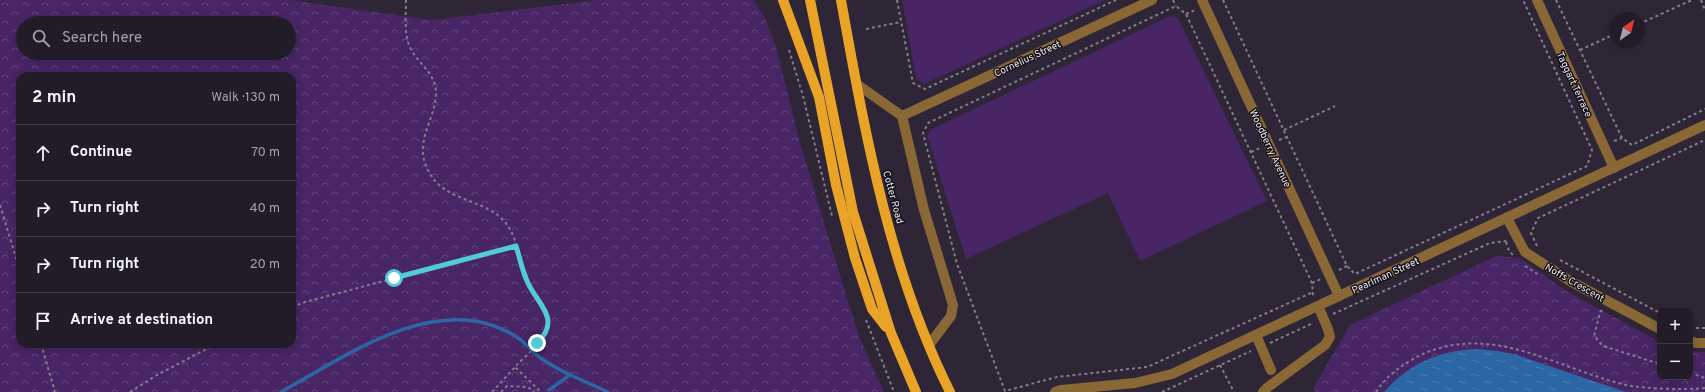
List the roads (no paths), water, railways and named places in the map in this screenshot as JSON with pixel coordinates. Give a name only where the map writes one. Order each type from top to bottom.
[{"type":"main road","points":[[783,0],[819,96],[836,185],[855,258],[872,309],[891,333]]},
{"type":"main road","points":[[810,0],[853,212],[891,333],[916,392]]},
{"type":"main road","name":"Cotter Road","points":[[841,0],[870,152],[884,210],[902,271],[929,345],[950,392]]},
{"type":"street","name":"Cornelius Street","points":[[902,116],[1152,0]]},
{"type":"street","name":"Woodberry Avenue","points":[[1202,0],[1339,296]]},
{"type":"street","name":"Taggart Terrace","points":[[1537,0],[1614,168]]},
{"type":"street","points":[[858,85],[902,116],[924,210],[953,305],[951,316],[929,345]]},
{"type":"street","name":"Pearlman Street","points":[[1055,392],[1061,390],[1135,383],[1172,374],[1705,125]]},
{"type":"street","name":"Noffs Crescent","points":[[1507,218],[1525,252],[1570,281],[1657,326]]},
{"type":"street","points":[[1263,392],[1325,345],[1330,337],[1318,306]]},
{"type":"street","points":[[1256,335],[1271,370]]},
{"type":"street","points":[[1693,342],[1705,342]]},
{"type":"water","points":[[1478,349],[1517,355],[1626,392],[1384,392],[1404,373],[1426,360],[1451,352]]},
{"type":"waterway","points":[[281,392],[356,350],[384,337],[412,327],[441,321],[469,320],[497,327],[516,336],[546,362],[572,376],[608,392]]},
{"type":"waterway","points":[[549,390],[571,374]]}]
